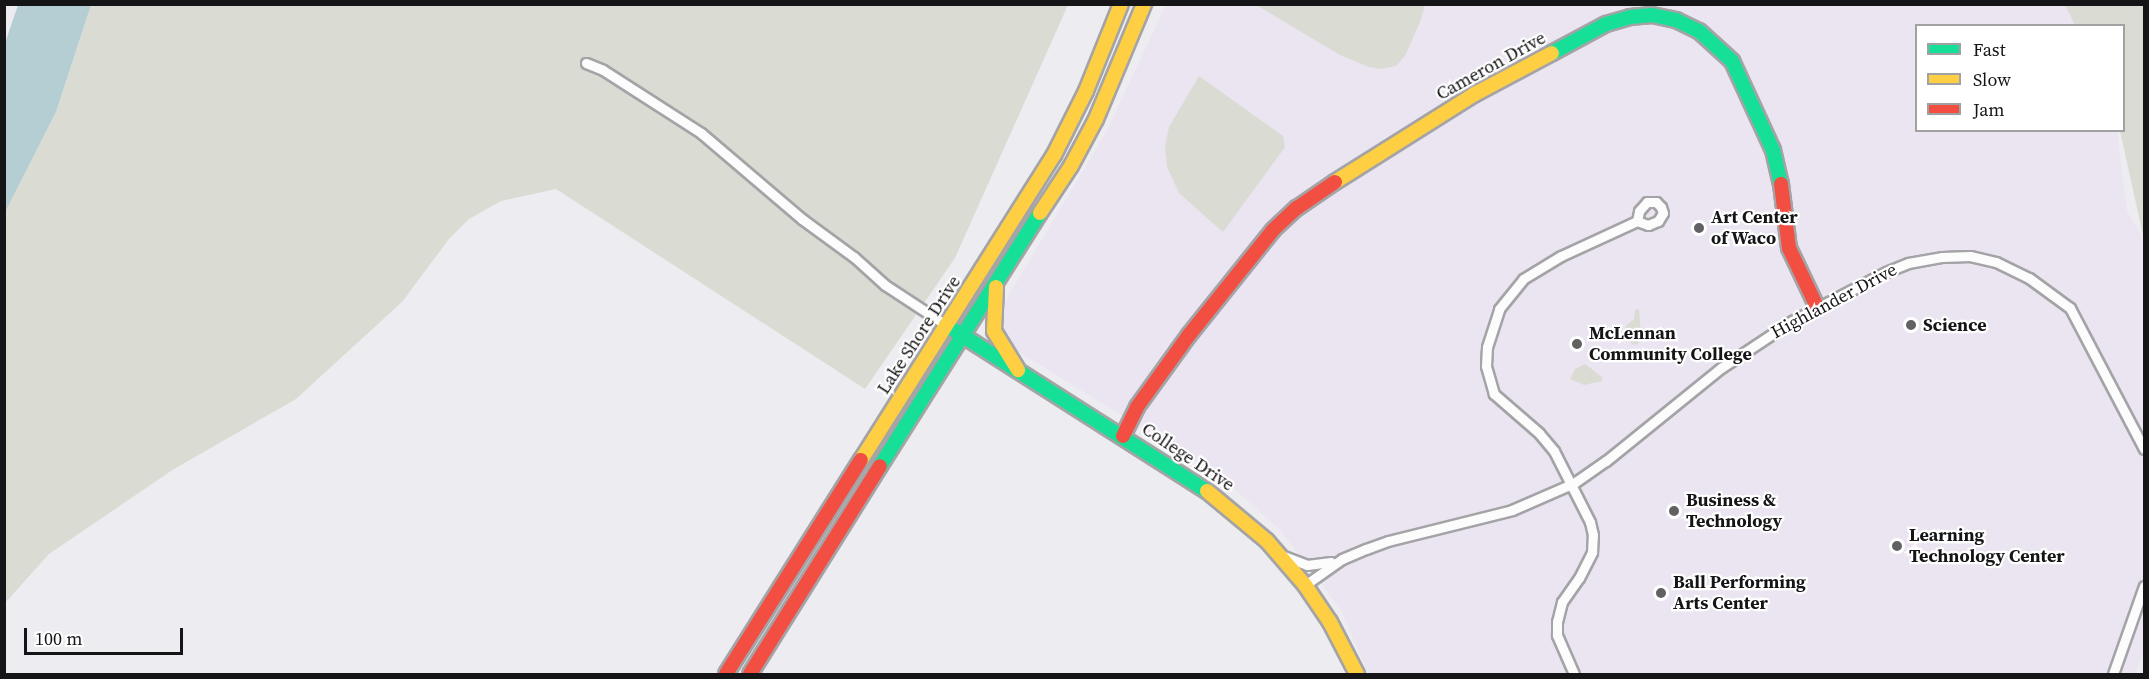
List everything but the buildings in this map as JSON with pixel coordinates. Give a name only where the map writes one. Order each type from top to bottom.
[{"type":"main road","name":"Lake Shore Drive","points":[[726,675],[1054,155],[1086,91],[1122,4]]},
{"type":"main road","name":"Lake Shore Drive","points":[[750,675],[961,335],[1083,144],[1144,4]]},
{"type":"main road","name":"Cameron Drive","points":[[1123,436],[1137,407],[1182,344],[1273,230],[1297,208],[1389,146],[1475,94],[1606,24],[1630,17],[1652,15],[1676,20],[1699,31],[1731,61],[1773,150],[1780,174],[1789,248],[1817,308]]},
{"type":"main road","points":[[996,283],[994,331],[1018,370]]},
{"type":"main road","name":"College Drive","points":[[946,325],[1214,495],[1280,555],[1305,585],[1330,622],[1357,675]]},
{"type":"street","points":[[586,63],[603,70],[701,133],[802,219],[854,257],[885,285],[946,325]]},
{"type":"street","points":[[1574,675],[1557,634],[1557,622],[1562,602],[1579,578],[1592,552],[1593,535],[1590,522],[1554,451],[1539,433],[1494,394],[1486,366],[1491,327],[1509,294],[1523,279],[1561,256],[1637,221]]},
{"type":"street","name":"Highlander Drive","points":[[1280,555],[1307,565],[1342,559],[1388,541],[1512,510],[1571,484],[1606,460],[1721,368],[1817,308],[1908,263],[1942,257],[1970,256],[1996,262],[2029,278],[2070,308],[2145,449]]},
{"type":"street","name":"Highlander Drive","points":[[1305,585],[1342,559]]},
{"type":"street","points":[[2113,675],[2145,586]]},
{"type":"shaded area","points":[[91,5],[1068,5],[955,258],[865,389],[556,189],[501,201],[469,219],[449,239],[402,302],[296,399],[174,469],[49,554],[5,603],[4,212],[56,112]]},
{"type":"shaded area","name":"McLennan Community College","points":[[1166,5],[2066,5],[2077,24],[1915,24],[1915,132],[2117,132],[2127,211],[2144,240],[2144,650],[2135,674],[1368,674],[1341,610],[1280,530],[1220,476],[1014,349],[1004,339],[1000,326],[1003,305],[1106,132]]},
{"type":"shaded area","points":[[1256,5],[1425,5],[1405,56],[1396,66],[1381,69],[1369,67],[1340,55]]},
{"type":"shaded area","points":[[2065,5],[2144,5],[2144,240],[2120,132],[2125,132],[2125,24],[2074,24]]},
{"type":"shaded area","points":[[1199,76],[1283,136],[1285,147],[1223,232],[1179,193],[1167,167],[1165,146],[1169,127]]},
{"type":"shaded area","points":[[1639,309],[1641,334],[1638,344],[1633,345],[1623,334],[1627,325],[1634,319],[1635,310]]},
{"type":"shaded area","points":[[1585,364],[1602,377],[1602,381],[1584,385],[1570,379],[1575,369]]},
{"type":"water","points":[[18,5],[91,5],[56,112],[5,212],[5,43]]},
{"type":"traffic: fast","points":[[1552,53],[1606,24],[1630,17],[1652,15],[1676,20],[1699,31],[1732,61],[1773,150],[1781,184]]},
{"type":"traffic: fast","points":[[880,466],[1040,213]]},
{"type":"traffic: fast","points":[[946,325],[1207,491]]},
{"type":"traffic: slow","points":[[861,460],[1054,155],[1086,91],[1121,4]]},
{"type":"traffic: slow","points":[[1040,213],[1071,166],[1096,119],[1144,4]]},
{"type":"traffic: slow","points":[[1335,182],[1475,94],[1552,53]]},
{"type":"traffic: slow","points":[[996,287],[994,331],[1018,370]]},
{"type":"traffic: slow","points":[[1207,491],[1267,541],[1305,585],[1330,622],[1357,674]]},
{"type":"traffic: jam","points":[[1123,436],[1137,407],[1189,335],[1273,230],[1297,208],[1335,182]]},
{"type":"traffic: jam","points":[[1781,184],[1789,248],[1817,307]]},
{"type":"traffic: jam","points":[[726,674],[861,460]]},
{"type":"traffic: jam","points":[[750,674],[880,466]]},
{"type":"place","name":"Art Center of Waco","points":[[1699,228]]},
{"type":"place","name":"Science","points":[[1911,325]]},
{"type":"place","name":"McLennan Community College","points":[[1577,344]]},
{"type":"place","name":"Business & Technology","points":[[1674,511]]},
{"type":"place","name":"Learning Technology Center","points":[[1897,546]]},
{"type":"place","name":"Ball Performing Arts Center","points":[[1661,593]]}]
